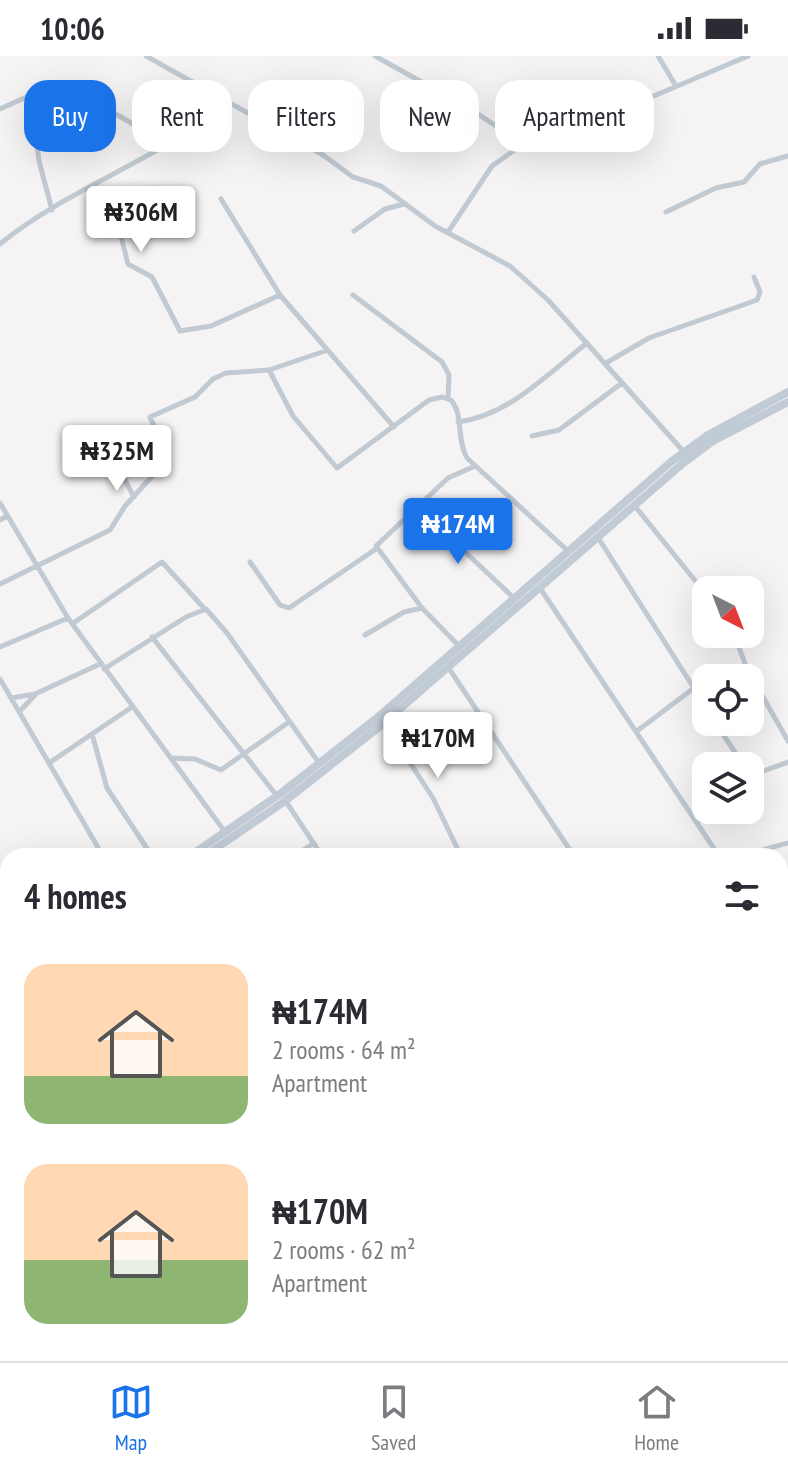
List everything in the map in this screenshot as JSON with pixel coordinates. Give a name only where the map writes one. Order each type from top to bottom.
[{"type":"street","points":[[146,56],[187,80]]},
{"type":"street","points":[[375,56],[495,125]]},
{"type":"street","points":[[658,56],[676,86]]},
{"type":"street","points":[[654,94],[748,56]]},
{"type":"street","points":[[0,109],[31,95],[39,161],[52,210]]},
{"type":"street","points":[[232,106],[323,155],[353,177],[381,186],[448,232],[510,266],[548,300],[684,452]]},
{"type":"street","points":[[0,244],[23,225],[150,152]]},
{"type":"street","points":[[448,232],[492,166],[512,152]]},
{"type":"street","points":[[666,212],[716,188],[744,182],[760,164],[788,156]]},
{"type":"street","points":[[93,186],[120,232],[128,264],[152,277],[180,331],[211,326],[280,295]]},
{"type":"street","points":[[221,199],[280,295],[325,351],[394,427]]},
{"type":"street","points":[[354,231],[385,209],[405,204]]},
{"type":"street","points":[[606,363],[649,338],[757,300],[760,292],[754,277]]},
{"type":"street","points":[[353,295],[442,362],[449,375],[448,398]]},
{"type":"street","points":[[458,422],[483,418],[526,391],[587,343]]},
{"type":"street","points":[[0,584],[110,530],[155,473],[161,460],[163,447],[150,417],[195,397],[213,379],[226,373],[271,371],[325,351]]},
{"type":"street","points":[[271,371],[293,416],[335,467],[344,466],[429,400],[448,398],[456,404],[458,439],[475,466],[572,555]]},
{"type":"street","points":[[532,436],[559,430],[622,383]]},
{"type":"street","points":[[204,848],[384,723],[684,452],[725,424],[788,392]]},
{"type":"street","points":[[632,502],[713,441],[788,402]]},
{"type":"street","points":[[116,454],[119,469],[134,497]]},
{"type":"street","points":[[250,562],[280,605],[289,608],[376,549],[382,538],[448,478],[475,466]]},
{"type":"street","points":[[632,502],[692,577]]},
{"type":"street","points":[[0,503],[70,621],[227,835]]},
{"type":"street","points":[[421,503],[462,549],[518,602]]},
{"type":"street","points":[[0,520],[7,516]]},
{"type":"street","points":[[595,534],[692,685]]},
{"type":"street","points":[[376,549],[422,608],[464,650]]},
{"type":"street","points":[[0,647],[70,621],[162,562],[227,633],[319,764]]},
{"type":"street","points":[[538,586],[692,816]]},
{"type":"street","points":[[12,698],[35,694],[102,666],[203,608]]},
{"type":"street","points":[[365,635],[404,612],[422,608]]},
{"type":"street","points":[[152,637],[243,754],[281,797],[317,848]]},
{"type":"street","points":[[739,648],[747,669],[788,741]]},
{"type":"street","points":[[281,797],[319,764],[448,666]]},
{"type":"street","points":[[448,666],[569,848]]},
{"type":"street","points":[[0,679],[98,848]]},
{"type":"street","points":[[637,731],[692,690]]},
{"type":"street","points":[[20,711],[35,694]]},
{"type":"street","points":[[49,763],[132,707]]},
{"type":"street","points":[[171,758],[195,759],[221,770],[289,722]]},
{"type":"street","points":[[384,723],[433,798],[457,848]]},
{"type":"street","points":[[92,734],[107,788],[147,848]]},
{"type":"street","points":[[764,771],[788,762]]},
{"type":"street","points":[[697,824],[714,848]]},
{"type":"street","points":[[213,848],[227,835]]},
{"type":"street","points":[[306,848],[314,843]]}]
